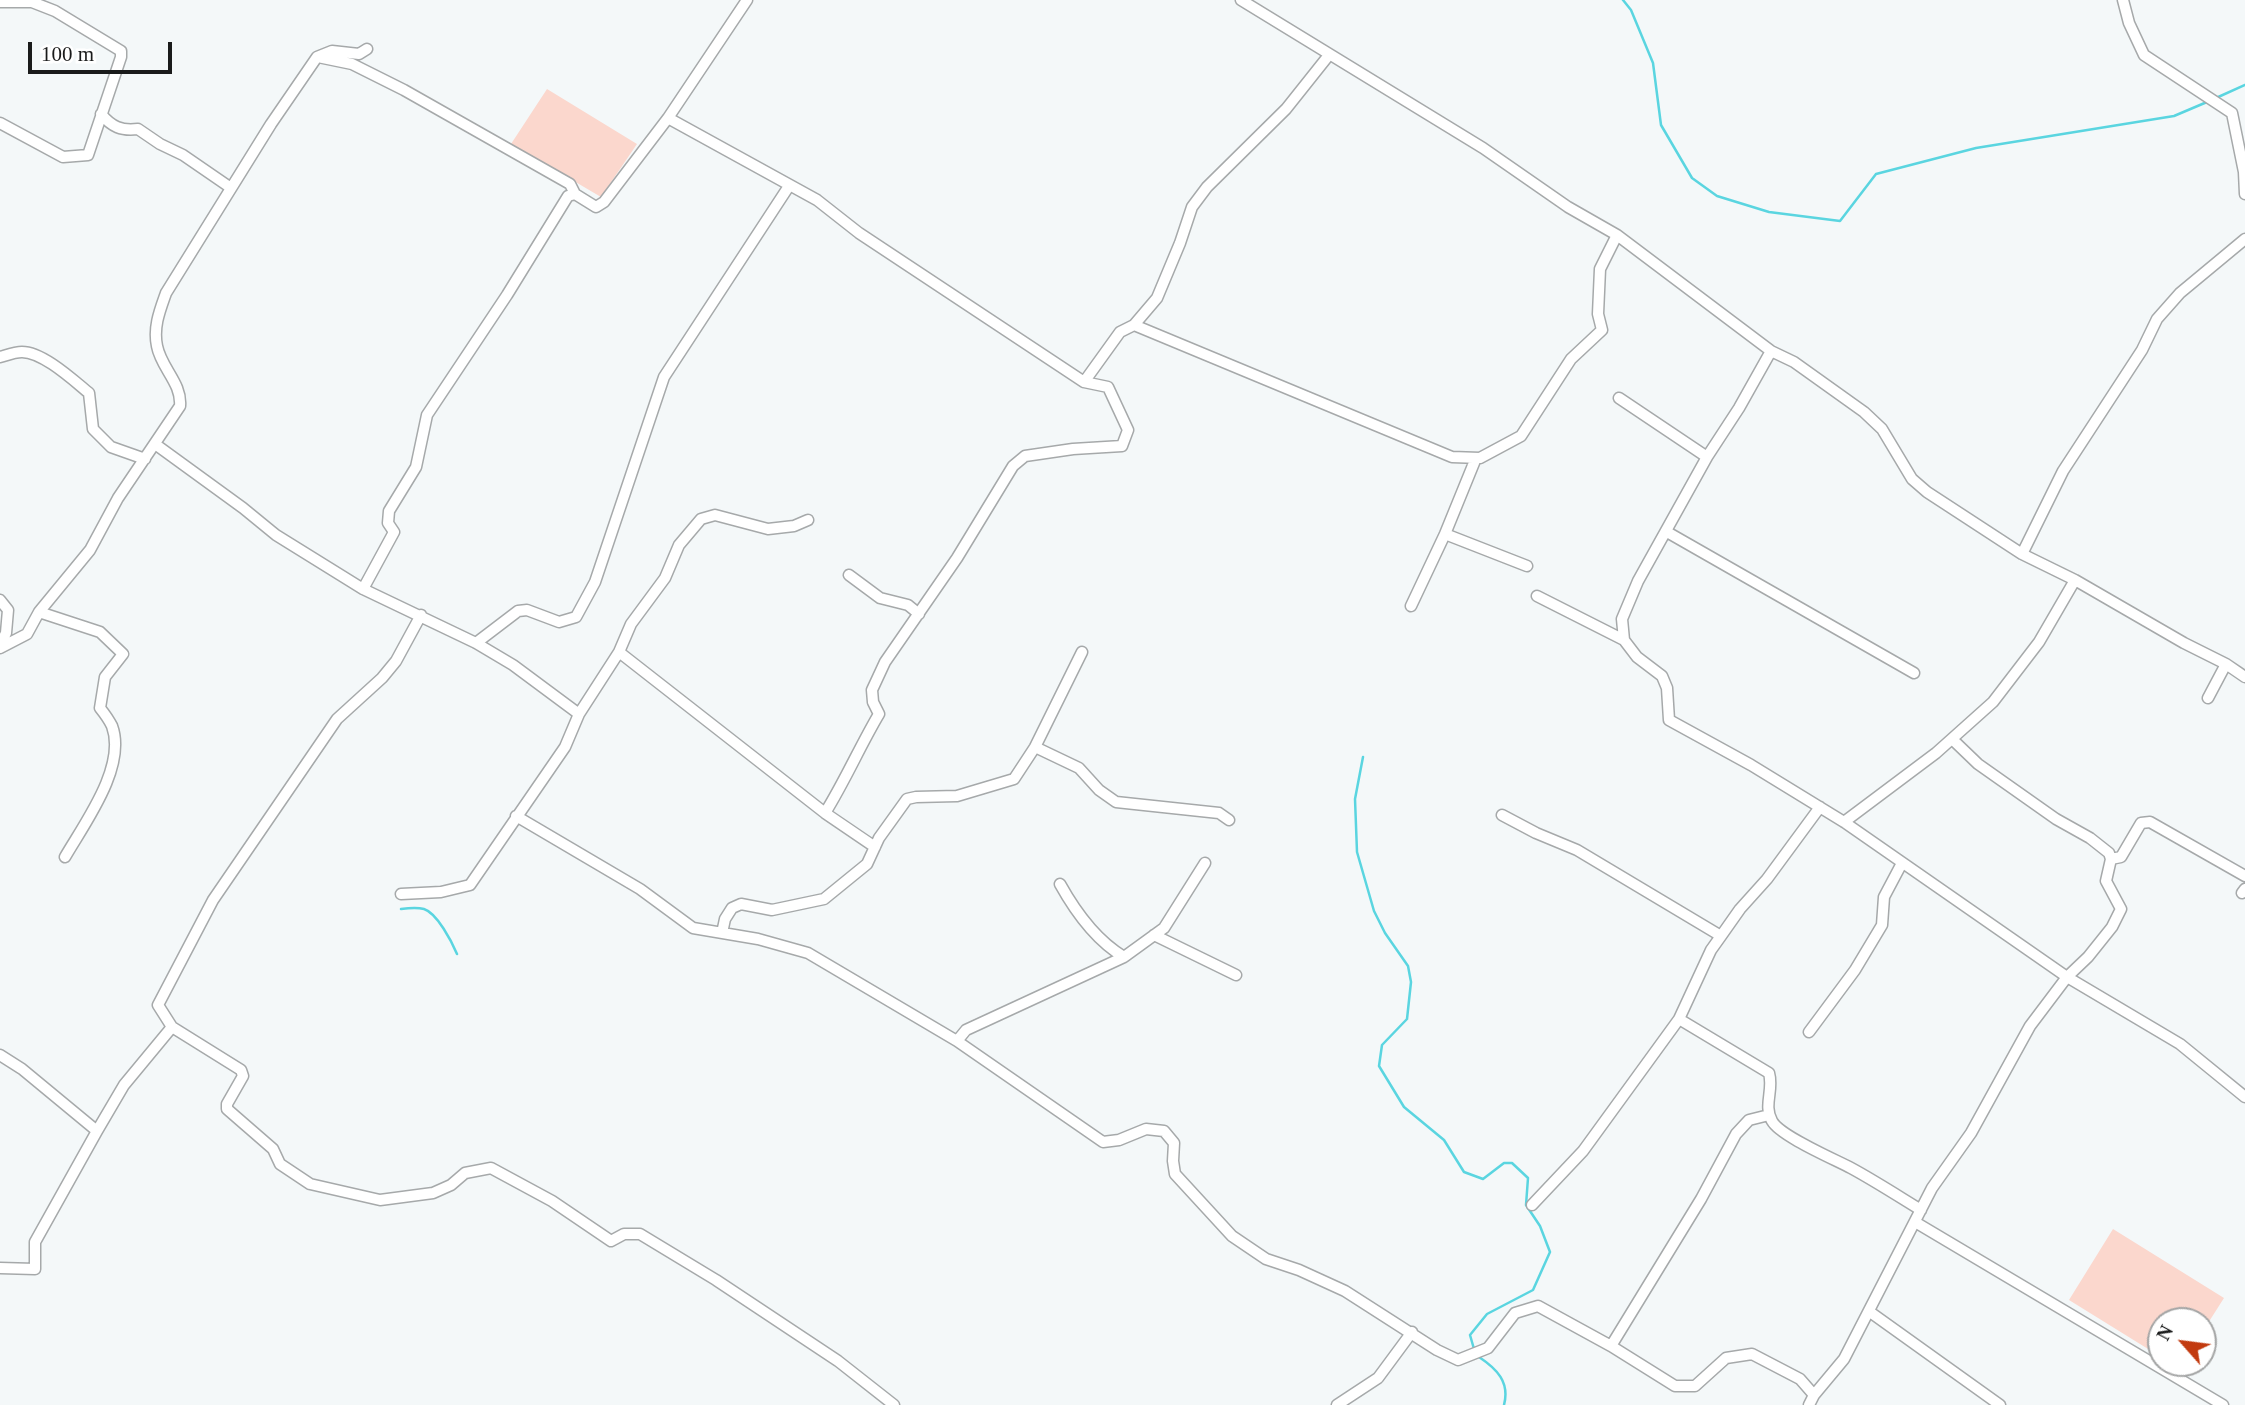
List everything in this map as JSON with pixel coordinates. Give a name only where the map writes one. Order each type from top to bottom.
[{"type":"street","points":[[317,57],[352,64],[404,90],[570,184],[575,194],[596,206],[604,202],[668,118],[747,0]]},
{"type":"street","points":[[1241,0],[1483,148],[1568,207],[1617,235],[1771,351],[1794,362],[1864,412],[1882,429],[1912,479],[1927,492],[2022,554],[2075,580],[2245,677]]},
{"type":"street","points":[[2123,0],[2129,23],[2144,55],[2232,113],[2244,172],[2245,194]]},
{"type":"street","points":[[0,2],[32,2],[57,6],[121,51],[88,155],[63,158],[0,123]]},
{"type":"street","points":[[0,646],[27,634],[39,612],[90,550],[118,498],[180,406],[181,395],[157,346],[157,317],[166,293],[317,57],[332,51],[359,54],[367,49]]},
{"type":"street","points":[[1084,382],[1121,332],[1134,325],[1157,298],[1192,207],[1207,187],[1286,109],[1329,55]]},
{"type":"street","points":[[101,114],[109,124],[124,131],[138,129],[183,155],[231,188]]},
{"type":"street","points":[[668,118],[817,200],[870,240],[1084,382],[1108,387],[1128,430],[1122,446],[1026,456],[1013,466],[977,528],[885,662],[872,690],[873,702],[879,714],[858,748],[846,779],[825,813]]},
{"type":"street","points":[[476,643],[518,611],[527,610],[559,622],[576,617],[596,582],[664,377],[789,186]]},
{"type":"street","points":[[363,589],[394,531],[388,523],[390,511],[416,467],[427,415],[507,295],[568,196],[575,194]]},
{"type":"street","points":[[1134,325],[1452,457],[1480,458],[1521,436],[1571,359],[1602,330],[1598,314],[1600,269],[1617,235]]},
{"type":"street","points":[[2022,554],[2063,471],[2142,350],[2157,319],[2180,293],[2245,239]]},
{"type":"street","points":[[1624,640],[1622,619],[1638,581],[1707,457],[1771,351]]},
{"type":"street","points":[[0,357],[21,352],[35,355],[65,374],[89,393],[93,429],[111,447],[145,458]]},
{"type":"street","points":[[1619,398],[1707,457]]},
{"type":"street","points":[[155,444],[276,535],[363,589],[476,643],[513,665],[579,714]]},
{"type":"street","points":[[1411,606],[1446,534],[1475,458]]},
{"type":"street","points":[[401,894],[442,892],[470,885],[565,747],[579,714],[619,652],[631,624],[665,578],[679,545],[701,519],[715,515],[768,528],[794,526],[808,520]]},
{"type":"street","points":[[1667,532],[1913,673]]},
{"type":"street","points":[[1446,534],[1527,566]]},
{"type":"street","points":[[849,575],[880,598],[908,605],[919,614]]},
{"type":"street","points":[[1844,822],[1952,739],[1993,702],[2039,642],[2075,580]]},
{"type":"street","points":[[1537,596],[1624,640],[1637,657],[1662,676],[1667,688],[1669,720],[1844,822],[2067,977],[2180,1044],[2245,1097]]},
{"type":"street","points":[[0,600],[8,610],[6,633],[0,646]]},
{"type":"street","points":[[39,612],[100,632],[123,654],[105,677],[100,708],[112,727],[115,751],[107,785],[65,857]]},
{"type":"street","points":[[421,615],[396,661],[382,678],[337,719],[213,900],[158,1005],[172,1027],[241,1070],[243,1076],[227,1104],[227,1109],[273,1149],[280,1164],[310,1184],[380,1200],[433,1193],[451,1185],[465,1173],[491,1167],[552,1201],[611,1241],[624,1234],[640,1234],[651,1240],[838,1361],[894,1405]]},
{"type":"street","points":[[619,652],[825,813],[875,847]]},
{"type":"street","points":[[722,933],[725,919],[732,908],[741,904],[772,911],[824,899],[867,864],[907,799],[957,796],[1014,779],[1035,747],[1082,652]]},
{"type":"street","points":[[2208,698],[2226,664]]},
{"type":"street","points":[[516,816],[640,889],[692,928],[758,939],[808,953],[957,1041],[1103,1142],[1119,1140],[1146,1129],[1164,1131],[1174,1143],[1172,1161],[1175,1174],[1232,1236],[1266,1259],[1299,1270],[1345,1291],[1437,1350],[1458,1360],[1488,1348],[1516,1313],[1538,1306],[1675,1385],[1695,1386],[1726,1358],[1752,1354],[1800,1379],[1811,1400],[1844,1359],[1932,1188],[1970,1133],[2030,1026],[2067,977],[2088,957],[2112,927],[2121,909],[2106,881],[2111,859],[2109,853],[1978,764],[1952,739]]},
{"type":"street","points":[[1035,747],[1079,768],[1099,790],[1116,802],[1219,813],[1229,820]]},
{"type":"street","points":[[1532,1205],[1583,1151],[1679,1018],[1720,936],[1767,879],[1820,807]]},
{"type":"street","points":[[1502,815],[1577,850],[1720,936]]},
{"type":"street","points":[[2111,859],[2121,857],[2141,823],[2150,822],[2245,876]]},
{"type":"street","points":[[957,1041],[966,1030],[1124,957],[1164,928],[1205,863]]},
{"type":"street","points":[[1809,1032],[1854,970],[1882,925],[1884,897],[1902,863]]},
{"type":"street","points":[[1060,884],[1073,907],[1113,950],[1124,957]]},
{"type":"street","points":[[1154,935],[1236,975]]},
{"type":"street","points":[[1679,1018],[1769,1073],[1772,1083],[1767,1109],[1773,1124],[1822,1155],[1849,1167],[1921,1210]]},
{"type":"street","points":[[0,1269],[35,1269],[35,1242],[97,1131],[124,1086],[172,1027]]},
{"type":"street","points":[[0,1055],[22,1069],[97,1131]]},
{"type":"street","points":[[1611,1346],[1701,1199],[1736,1134],[1749,1120],[1769,1115]]},
{"type":"street","points":[[1915,1222],[2223,1405]]},
{"type":"street","points":[[1870,1312],[2000,1405]]},
{"type":"street","points":[[1337,1405],[1378,1378],[1412,1332]]},
{"type":"shaded area","points":[[547,89],[637,144],[601,197],[511,144]]},
{"type":"shaded area","points":[[2113,1229],[2224,1298],[2217,1309],[2147,1307],[2147,1348],[2069,1300]]},
{"type":"waterway","points":[[1623,0],[1631,10],[1653,63],[1661,125],[1692,178],[1717,196],[1769,212],[1840,221],[1876,174],[1976,148],[2174,116],[2207,102]]},
{"type":"waterway","points":[[2216,98],[2245,85]]},
{"type":"waterway","points":[[1363,757],[1355,799],[1357,852],[1374,911],[1385,933],[1408,966],[1411,982],[1407,1019],[1382,1045],[1379,1066],[1404,1107],[1444,1140],[1464,1172],[1483,1179],[1504,1163],[1512,1163],[1528,1178],[1526,1205],[1540,1226],[1550,1252],[1533,1290],[1487,1314],[1470,1335],[1474,1349]]},
{"type":"waterway","points":[[401,909],[424,909],[434,916],[444,928],[457,954]]},
{"type":"waterway","points":[[1479,1357],[1500,1377],[1505,1389],[1504,1405]]}]
